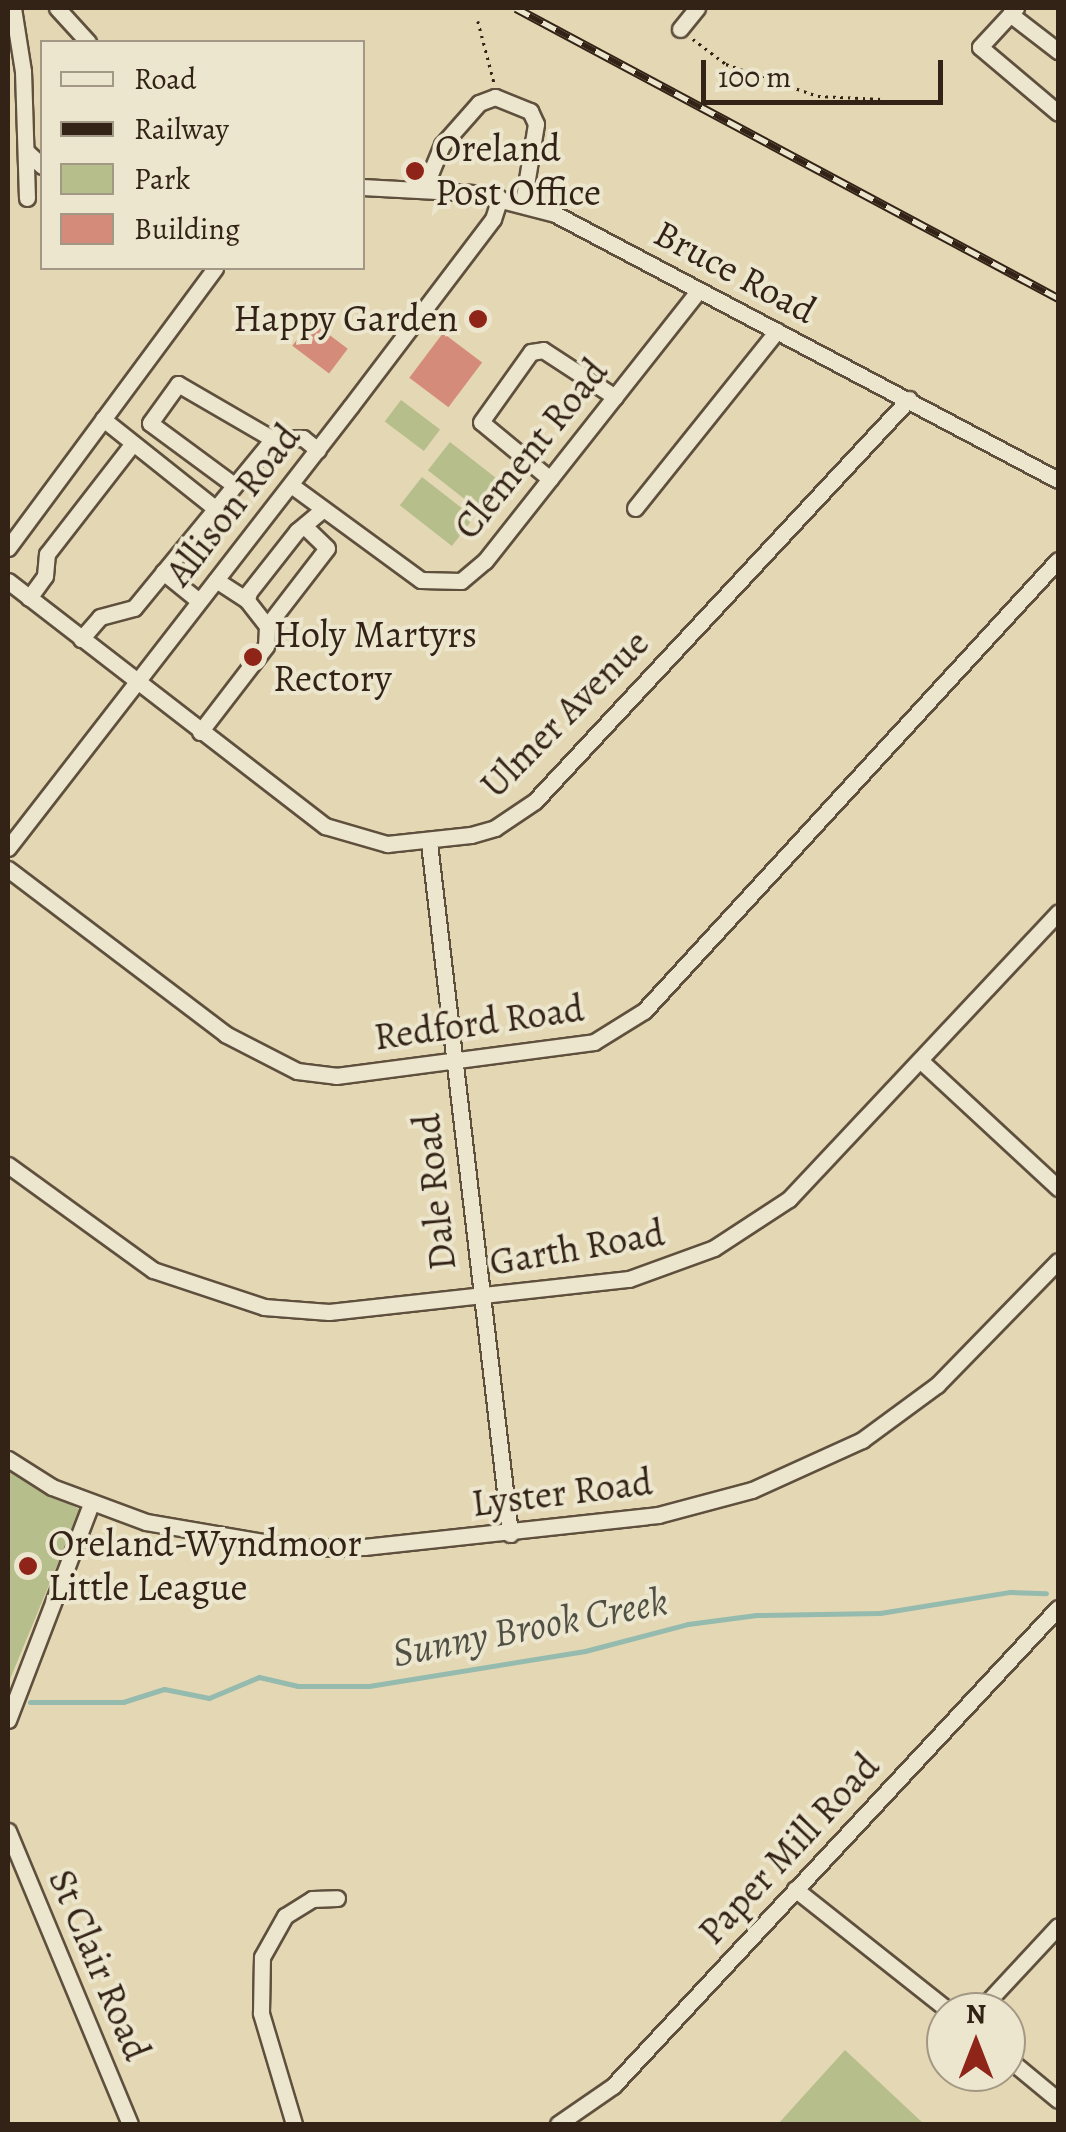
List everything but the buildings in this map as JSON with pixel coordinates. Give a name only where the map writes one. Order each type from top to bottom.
[{"type":"street","points":[[12,8],[27,198]]},
{"type":"street","points":[[58,8],[86,39]]},
{"type":"street","points":[[77,8],[86,39]]},
{"type":"street","points":[[680,28],[697,8]]},
{"type":"street","points":[[1058,51],[1013,11],[980,47],[1058,113]]},
{"type":"street","points":[[424,189],[442,146],[478,103],[495,97],[530,110],[536,124],[523,203]]},
{"type":"street","points":[[26,151],[40,164]]},
{"type":"street","name":"Bruce Road","points":[[365,187],[424,189],[523,203],[699,290],[1058,480]]},
{"type":"street","name":"Allison Road","points":[[8,848],[493,219],[500,198]]},
{"type":"street","points":[[8,548],[214,270]]},
{"type":"street","name":"Clement Road","points":[[291,485],[421,580],[450,583],[485,561],[699,290]]},
{"type":"street","points":[[635,508],[777,331]]},
{"type":"street","points":[[550,479],[482,422],[531,352],[543,350],[615,397]]},
{"type":"street","points":[[234,485],[150,423],[178,384],[273,439],[303,438],[318,450]]},
{"type":"street","name":"Ulmer Avenue","points":[[8,581],[325,826],[368,842],[429,843],[495,828],[535,801],[909,399]]},
{"type":"street","points":[[103,418],[216,508]]},
{"type":"street","points":[[81,639],[100,617],[134,608],[273,439]]},
{"type":"street","points":[[28,598],[44,576],[47,554],[133,443]]},
{"type":"street","points":[[248,596],[323,509]]},
{"type":"street","points":[[200,732],[266,646],[268,626],[326,548],[304,527]]},
{"type":"street","name":"Redford Road","points":[[8,869],[225,1034],[279,1066],[336,1076],[575,1048],[628,1026],[1058,560]]},
{"type":"street","points":[[163,572],[200,601]]},
{"type":"street","points":[[216,580],[248,596],[268,626]]},
{"type":"street","name":"Dale Road","points":[[429,843],[510,1534]]},
{"type":"street","name":"Garth Road","points":[[8,1165],[153,1270],[233,1300],[329,1312],[480,1299],[629,1279],[714,1248],[806,1184],[1058,913]]},
{"type":"street","points":[[921,1061],[1058,1188]]},
{"type":"street","name":"Lyster Road","points":[[8,1459],[91,1504],[181,1531],[298,1548],[510,1534],[690,1508],[823,1462],[937,1385],[1058,1261]]},
{"type":"street","points":[[8,1720],[91,1504]]},
{"type":"street","name":"Paper Mill Road","points":[[558,2124],[613,2086],[1058,1608]]},
{"type":"street","name":"St Clair Road","points":[[8,1832],[130,2124]]},
{"type":"street","points":[[795,1889],[926,1993]]},
{"type":"street","points":[[294,2124],[261,2013],[262,1956],[285,1916],[312,1899],[336,1898]]},
{"type":"street","points":[[997,1992],[1058,1926]]},
{"type":"street","points":[[1026,2074],[1058,2100]]},
{"type":"path","points":[[478,21],[493,63],[495,97]]},
{"type":"path","points":[[680,28],[726,64],[818,96],[882,99]]},
{"type":"green space","points":[[401,400],[440,429],[424,451],[385,422]]},
{"type":"green space","points":[[450,442],[502,483],[480,511],[428,470]]},
{"type":"green space","points":[[422,477],[474,518],[452,546],[400,505]]},
{"type":"green space","points":[[8,1466],[80,1510],[8,1684]]},
{"type":"green space","points":[[845,2050],[924,2124],[778,2124]]},
{"type":"waterway","name":"Sunny Brook Creek","points":[[30,1702],[123,1702],[164,1689],[209,1698],[259,1677],[298,1686],[369,1686],[585,1651],[688,1624],[756,1615],[880,1613],[1010,1592],[1046,1593]]},
{"type":"railway","points":[[516,8],[1058,298]]},
{"type":"place","name":"Oreland Post Office","points":[[415,171]]},
{"type":"place","name":"Happy Garden","points":[[478,319]]},
{"type":"place","name":"Holy Martyrs Rectory","points":[[253,657]]},
{"type":"place","name":"Oreland-Wyndmoor Little League","points":[[28,1566]]}]
